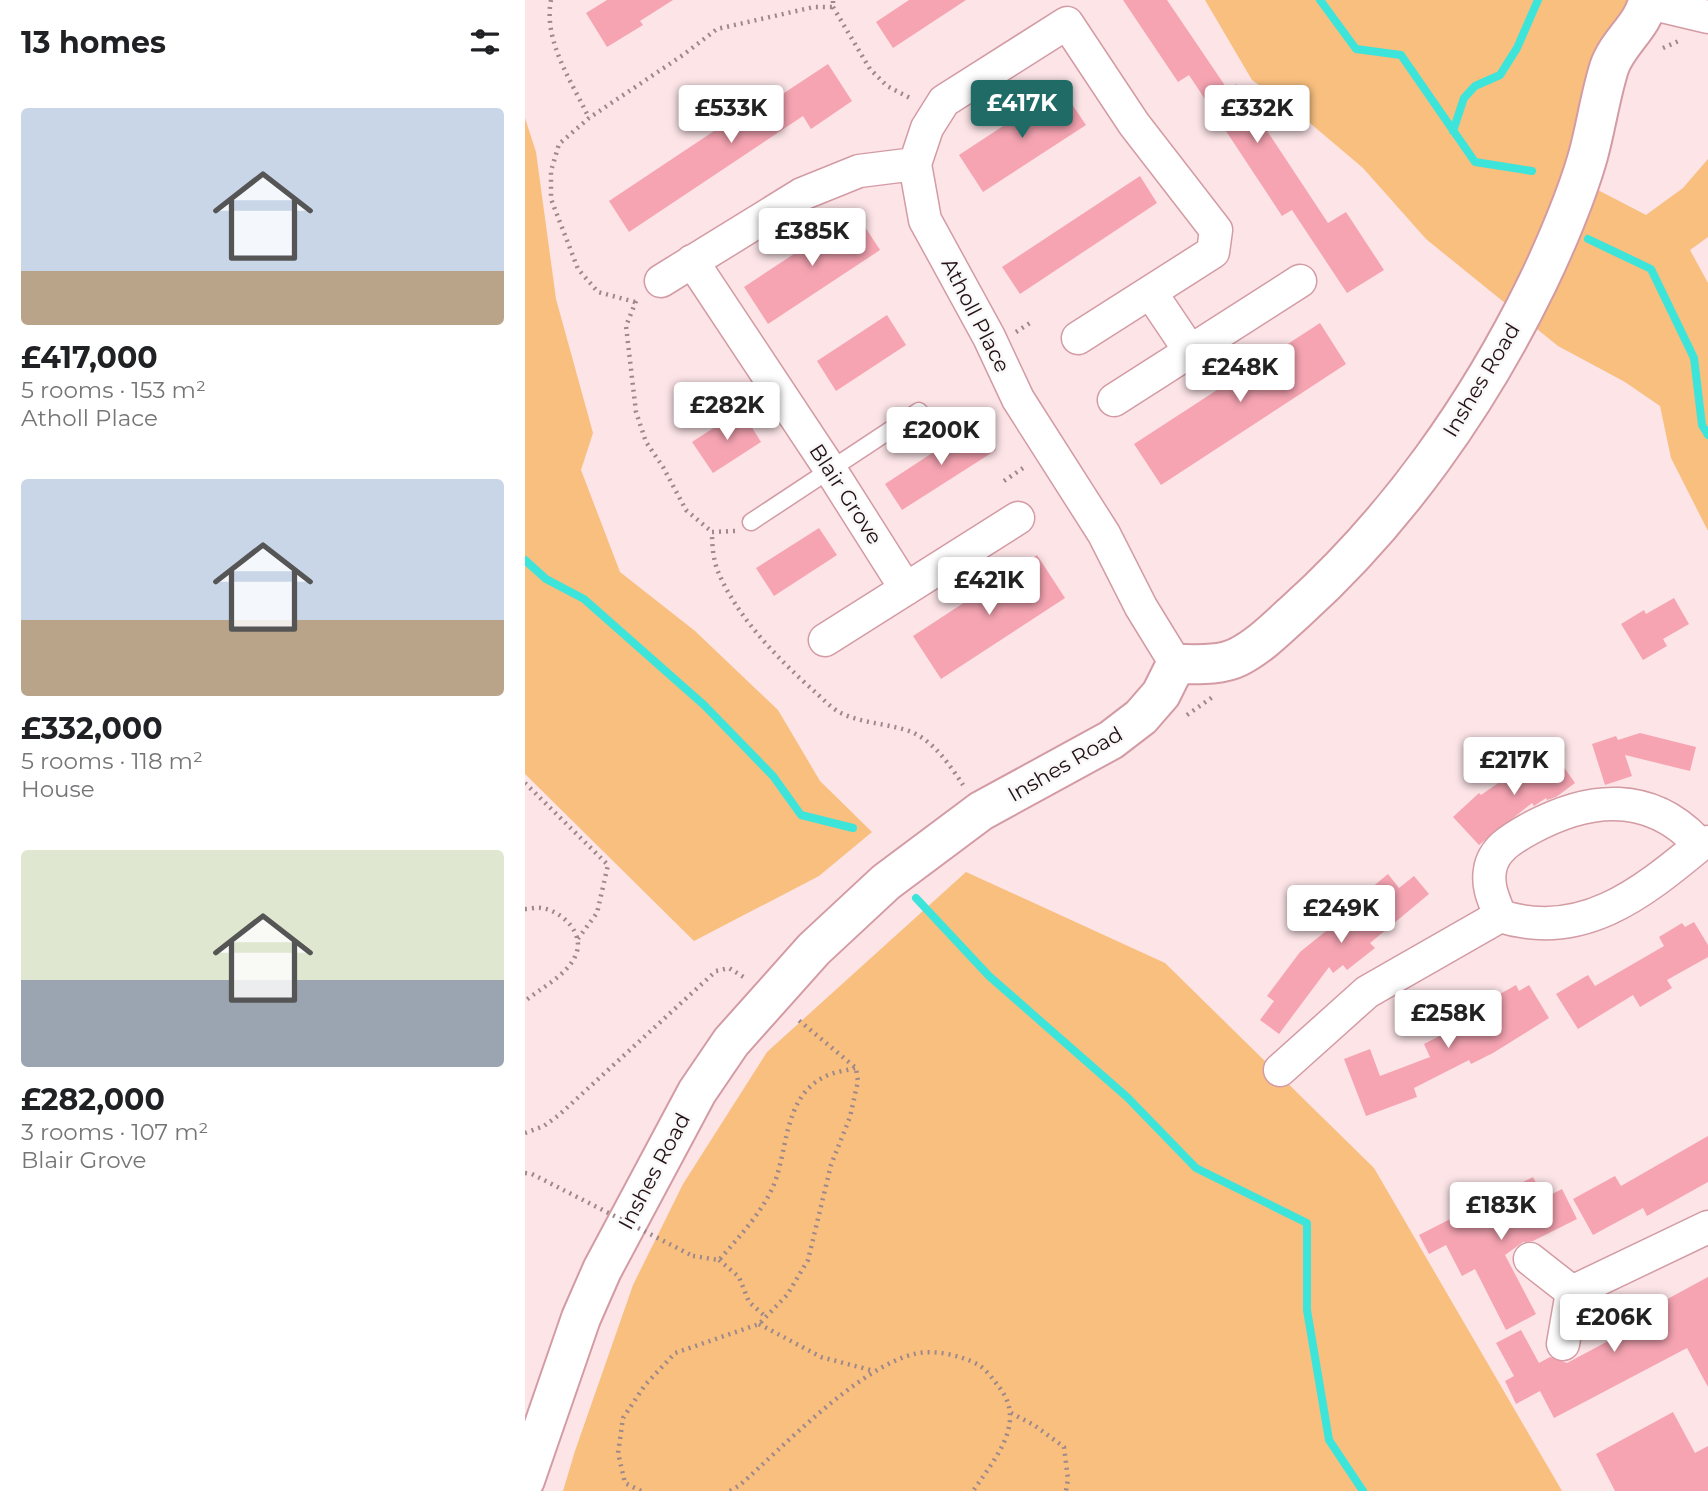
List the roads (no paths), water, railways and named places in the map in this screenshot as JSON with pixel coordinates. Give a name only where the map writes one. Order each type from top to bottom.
[{"type":"street","points":[[1649,1],[1708,17]]},
{"type":"street","name":"Inshes Road","points":[[525,1480],[581,1318],[602,1270],[697,1092],[731,1042],[814,949],[886,882],[981,811],[1111,740],[1141,717],[1161,694],[1176,664],[1211,664],[1237,658],[1259,644],[1319,590],[1375,533],[1432,460],[1471,401],[1537,283],[1587,158],[1615,52],[1649,1]]},
{"type":"street","name":"Atholl Place","points":[[1151,293],[1213,252],[1216,230],[1133,124],[1067,23],[933,103],[915,164],[925,220],[989,337],[1018,399],[1104,534],[1141,607],[1176,664]]},
{"type":"street","points":[[653,288],[692,261],[803,194],[859,171],[915,164]]},
{"type":"street","name":"Blair Grove","points":[[692,261],[830,469],[905,589]]},
{"type":"street","points":[[1114,400],[1300,281]]},
{"type":"street","points":[[1077,338],[1151,293],[1190,351]]},
{"type":"street","points":[[825,640],[1018,518]]},
{"type":"street","points":[[1280,1070],[1367,992],[1500,916],[1524,924],[1557,924],[1614,908],[1651,886],[1704,843],[1672,819],[1616,802],[1581,807],[1550,817],[1505,842],[1490,867],[1490,891],[1500,916]]},
{"type":"street","points":[[1572,1292],[1708,1227]]},
{"type":"street","points":[[1530,1259],[1572,1292]]},
{"type":"street","points":[[1563,1344],[1572,1292]]},
{"type":"lane","points":[[751,522],[919,411]]},
{"type":"waterway","points":[[1320,0],[1356,49],[1401,55],[1475,162],[1532,171]]},
{"type":"waterway","points":[[1453,131],[1464,98],[1475,86],[1500,75],[1517,48],[1538,0]]},
{"type":"waterway","points":[[1588,239],[1651,269],[1694,358],[1702,425],[1708,435]]},
{"type":"waterway","points":[[525,560],[546,579],[584,599],[704,705],[773,776],[801,815],[853,828]]},
{"type":"waterway","points":[[916,898],[989,976],[1127,1097],[1196,1168],[1307,1223],[1307,1310],[1329,1440],[1363,1491]]}]
